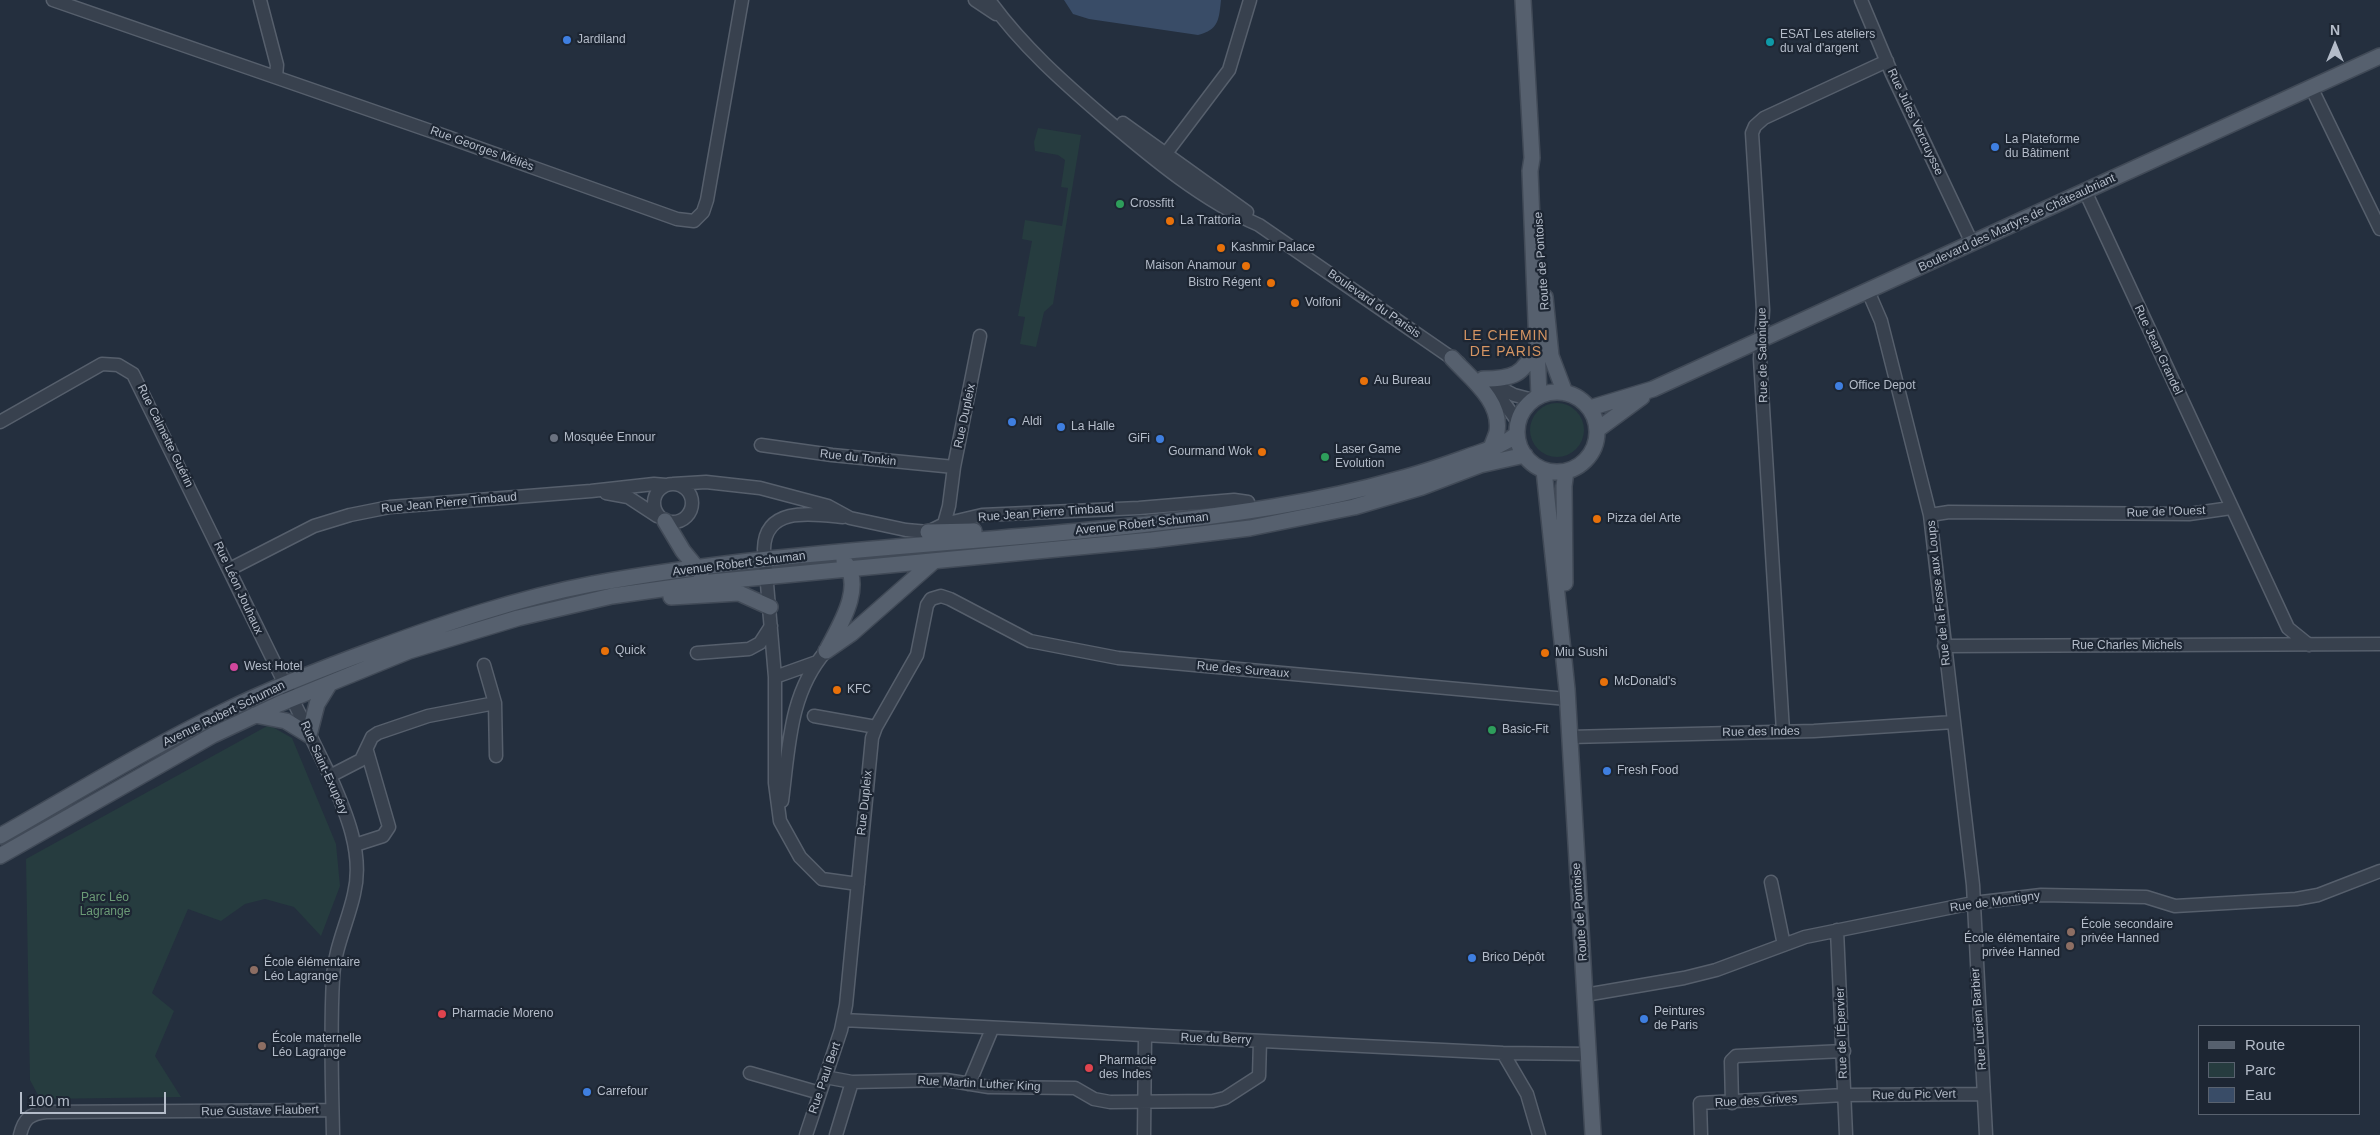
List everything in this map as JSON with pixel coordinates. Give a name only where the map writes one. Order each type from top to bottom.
[{"type":"main road","name":"Route de Pontoise","points":[[1520,1],[1532,158],[1530,171],[1537,347],[1536,398]]},
{"type":"main road","name":"Boulevard des Martyrs de Châteaubriant","points":[[1590,408],[1653,389],[2380,56]]},
{"type":"main road","name":"Route de Pontoise","points":[[1532,158],[1536,170],[1548,340],[1555,369],[1565,393]]},
{"type":"main road","points":[[1486,381],[1520,372],[1529,363],[1537,347]]},
{"type":"main road","points":[[1452,358],[1491,401],[1497,420],[1496,433],[1490,451]]},
{"type":"main road","name":"Boulevard des Martyrs de Châteaubriant","points":[[1597,430],[1653,389]]},
{"type":"main road","points":[[1547,393],[1565,393],[1574,396],[1590,408],[1597,430],[1591,452],[1584,461],[1566,471],[1544,470],[1525,455],[1518,428],[1522,414],[1536,398],[1547,393]]},
{"type":"main road","name":"Avenue Robert Schuman","points":[[0,856],[213,735],[292,698],[409,651],[460,634],[612,596],[711,582],[766,567],[837,552],[1103,529],[1350,493],[1490,451],[1504,445],[1518,428]]},
{"type":"main road","name":"Avenue Robert Schuman","points":[[0,836],[179,735],[285,683],[456,619],[520,600],[590,584],[695,567],[850,568],[1225,532],[1291,521],[1354,507],[1422,487],[1480,465],[1525,455]]},
{"type":"main road","name":"Route de Pontoise","points":[[1544,470],[1567,694]]},
{"type":"main road","name":"Route de Pontoise","points":[[1566,471],[1564,486],[1568,737],[1593,1135]]},
{"type":"main road","points":[[1225,532],[1245,522],[1251,507]]},
{"type":"main road","points":[[662,519],[695,567],[711,582]]},
{"type":"main road","points":[[928,532],[1037,527],[1103,529]]},
{"type":"main road","points":[[822,657],[849,604],[851,591],[850,568],[837,552]]},
{"type":"main road","points":[[822,657],[934,561]]},
{"type":"main road","points":[[580,604],[728,592],[746,595],[770,607]]},
{"type":"main road","points":[[255,715],[286,721],[309,735],[317,704],[330,683]]},
{"type":"street","name":"Rue Georges Méliès","points":[[54,0],[677,220],[694,221],[703,212],[707,200],[742,0]]},
{"type":"street","points":[[260,0],[277,66],[276,77]]},
{"type":"street","name":"Boulevard du Parisis","points":[[975,0],[1004,20]]},
{"type":"street","name":"Boulevard du Parisis","points":[[989,0],[1004,20],[1050,70],[1083,99],[1162,158],[1200,192],[1259,225],[1486,381],[1524,398],[1536,398]]},
{"type":"street","points":[[1162,158],[1229,70],[1250,0]]},
{"type":"street","name":"Rue Jules Vercruysse","points":[[1861,0],[1886,61],[1972,243]]},
{"type":"street","name":"Rue de Salonique","points":[[1784,731],[1760,359],[1762,340],[1752,133],[1755,126],[1764,118],[1886,61]]},
{"type":"street","points":[[2311,87],[2380,229]]},
{"type":"street","name":"Rue Jean Grandel","points":[[2085,191],[2231,508]]},
{"type":"street","name":"Rue de la Fosse aux Loups","points":[[1868,291],[1881,321],[1930,515],[1974,903]]},
{"type":"street","name":"Rue Dupleix","points":[[944,524],[949,506],[954,467],[980,336]]},
{"type":"street","name":"Rue Calmette Guérin","points":[[0,422],[102,364],[110,364],[126,369],[137,380],[193,493]]},
{"type":"street","name":"Boulevard du Parisis","points":[[1486,381],[1518,428]]},
{"type":"street","name":"Rue du Tonkin","points":[[761,444],[832,456],[954,467]]},
{"type":"street","name":"Rue Jean Pierre Timbaud","points":[[230,570],[314,526],[350,515],[390,507],[591,491],[654,484],[706,482],[760,488],[828,506],[850,518],[906,530],[928,532],[944,524],[982,515],[1139,508],[1234,500],[1251,507]]},
{"type":"street","points":[[669,484],[685,488],[692,498],[693,504],[688,516],[677,522],[662,519],[656,512],[654,499],[660,488],[669,484]]},
{"type":"street","name":"Rue Jean Pierre Timbaud","points":[[591,491],[628,497],[662,519]]},
{"type":"street","name":"Rue Léon Jouhaux","points":[[193,493],[292,698]]},
{"type":"street","points":[[2231,508],[2288,628],[2309,645],[2380,644]]},
{"type":"street","name":"Rue de l'Ouest","points":[[1930,515],[1949,512],[2189,514],[2231,508]]},
{"type":"street","points":[[850,518],[800,513],[783,518],[775,524],[766,536],[766,567],[775,677],[775,783],[780,821],[800,858],[822,879],[858,884]]},
{"type":"street","name":"Rue des Sureaux","points":[[931,599],[941,596],[950,599],[1030,641],[1118,658],[1567,694]]},
{"type":"street","name":"Rue Dupleix","points":[[843,1020],[872,738],[876,727],[917,655],[927,605],[931,599]]},
{"type":"street","points":[[697,653],[749,649],[760,643],[771,626]]},
{"type":"street","name":"Rue Charles Michels","points":[[1944,646],[2309,645]]},
{"type":"street","points":[[775,677],[822,657]]},
{"type":"street","points":[[780,821],[794,717],[802,687],[822,657]]},
{"type":"street","points":[[484,665],[495,703],[496,756]]},
{"type":"street","name":"Rue Saint-Exupéry","points":[[292,698],[342,803],[355,845],[355,893],[343,930],[333,977],[333,1135]]},
{"type":"street","points":[[330,776],[362,760],[372,737],[378,733],[428,716],[495,703]]},
{"type":"street","points":[[814,716],[876,727]]},
{"type":"street","name":"Rue des Indes","points":[[1568,737],[1814,731],[1954,722]]},
{"type":"street","points":[[355,845],[382,836],[389,827],[366,751]]},
{"type":"street","name":"Rue de Montigny","points":[[1585,995],[1684,978],[1716,970],[1805,938],[1974,903],[2042,895],[2146,897],[2175,906],[2296,899],[2318,895],[2380,871]]},
{"type":"street","points":[[1771,882],[1784,946]]},
{"type":"street","name":"Rue Lucien Barbier","points":[[1974,903],[1986,1135]]},
{"type":"street","name":"Rue de l'Épervier","points":[[1837,930],[1844,1051],[1846,1135]]},
{"type":"street","name":"Rue du Berry","points":[[843,1020],[1145,1037],[1503,1053],[1588,1054]]},
{"type":"street","name":"Rue Paul Bert","points":[[806,1135],[843,1020]]},
{"type":"street","points":[[969,1084],[992,1029]]},
{"type":"street","points":[[1144,1135],[1145,1037]]},
{"type":"street","points":[[1143,1102],[1213,1102],[1225,1098],[1259,1076],[1260,1041]]},
{"type":"street","points":[[1732,1103],[1731,1061],[1733,1058],[1844,1051]]},
{"type":"street","points":[[1503,1053],[1527,1094],[1539,1135]]},
{"type":"street","points":[[750,1073],[820,1093]]},
{"type":"street","name":"Rue Martin Luther King","points":[[825,1077],[852,1082],[946,1080],[989,1087],[1075,1088],[1094,1100],[1143,1102]]},
{"type":"street","points":[[836,1135],[852,1082]]},
{"type":"street","name":"Rue du Pic Vert","points":[[1844,1095],[1984,1094]]},
{"type":"street","name":"Rue des Grives","points":[[1701,1135],[1700,1103],[1732,1103],[1844,1095]]},
{"type":"street","name":"Rue Gustave Flaubert","points":[[20,1135],[27,1118],[32,1114],[46,1112],[332,1110]]},
{"type":"green space","points":[[1038,128],[1081,135],[1053,304],[1044,312],[1036,347],[1020,344],[1025,317],[1018,316],[1032,241],[1022,239],[1025,220],[1062,226],[1068,188],[1061,187],[1065,160],[1058,155],[1035,151],[1034,142]]},
{"type":"green space","points":[[1557,403],[1567,405],[1576,411],[1582,420],[1584,430],[1582,440],[1576,449],[1567,455],[1557,457],[1547,455],[1538,449],[1532,440],[1530,430],[1532,420],[1538,411],[1547,405]]},
{"type":"green space","name":"Parc Léo Lagrange","points":[[269,725],[292,738],[336,844],[340,886],[321,936],[294,907],[265,899],[245,904],[221,921],[188,909],[152,993],[174,1011],[155,1056],[181,1097],[40,1099],[30,1080],[26,859]]},
{"type":"water","points":[[1064,0],[1221,0],[1217,23],[1210,30],[1198,35],[1089,19],[1073,14]]},
{"type":"place","name":"Jardiland","points":[[567,40]]},
{"type":"place","name":"ESAT Les ateliers du val d'argent","points":[[1770,42]]},
{"type":"place","name":"La Plateforme du Bâtiment","points":[[1995,147]]},
{"type":"place","name":"Crossfitt","points":[[1120,204]]},
{"type":"place","name":"La Trattoria","points":[[1170,221]]},
{"type":"place","name":"Kashmir Palace","points":[[1221,248]]},
{"type":"place","name":"Maison Anamour","points":[[1246,266]]},
{"type":"place","name":"Bistro Régent","points":[[1271,283]]},
{"type":"place","name":"Volfoni","points":[[1295,303]]},
{"type":"place","name":"Au Bureau","points":[[1364,381]]},
{"type":"place","name":"Office Depot","points":[[1839,386]]},
{"type":"place","name":"Aldi","points":[[1012,422]]},
{"type":"place","name":"La Halle","points":[[1061,427]]},
{"type":"place","name":"Mosquée Ennour","points":[[554,438]]},
{"type":"place","name":"GiFi","points":[[1160,439]]},
{"type":"place","name":"Gourmand Wok","points":[[1262,452]]},
{"type":"place","name":"Laser Game Evolution","points":[[1325,457]]},
{"type":"place","name":"Pizza del Arte","points":[[1597,519]]},
{"type":"place","name":"Quick","points":[[605,651]]},
{"type":"place","name":"Miu Sushi","points":[[1545,653]]},
{"type":"place","name":"West Hotel","points":[[234,667]]},
{"type":"place","name":"McDonald's","points":[[1604,682]]},
{"type":"place","name":"KFC","points":[[837,690]]},
{"type":"place","name":"Basic-Fit","points":[[1492,730]]},
{"type":"place","name":"Fresh Food","points":[[1607,771]]},
{"type":"place","name":"École secondaire privée Hanned","points":[[2071,932]]},
{"type":"place","name":"École élémentaire privée Hanned","points":[[2070,946]]},
{"type":"place","name":"Brico Dépôt","points":[[1472,958]]},
{"type":"place","name":"École élémentaire Léo Lagrange","points":[[254,970]]},
{"type":"place","name":"Pharmacie Moreno","points":[[442,1014]]},
{"type":"place","name":"Peintures de Paris","points":[[1644,1019]]},
{"type":"place","name":"École maternelle Léo Lagrange","points":[[262,1046]]},
{"type":"place","name":"Pharmacie des Indes","points":[[1089,1068]]},
{"type":"place","name":"Carrefour","points":[[587,1092]]},
{"type":"district","name":"LE CHEMIN DE PARIS","points":[[1506,344]]}]
